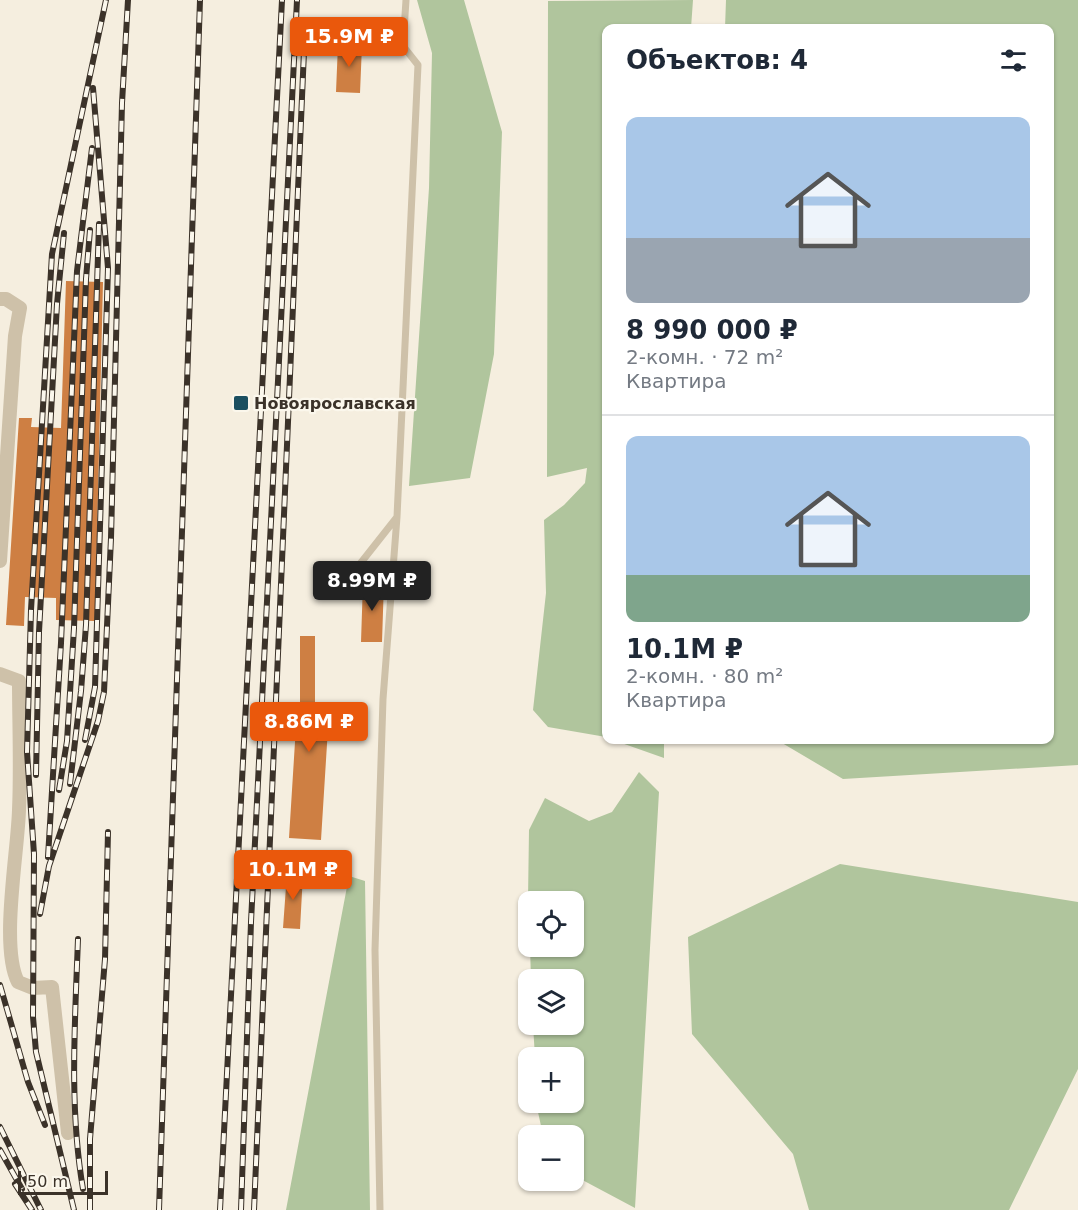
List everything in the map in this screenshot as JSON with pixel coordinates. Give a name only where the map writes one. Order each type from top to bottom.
[{"type":"street","points":[[0,299],[6,299],[20,308],[15,336],[0,561]]},
{"type":"street","points":[[0,674],[19,681],[19,810],[10,928],[14,974],[18,982],[33,988],[52,987],[68,1133]]},
{"type":"lane","points":[[380,1210],[375,950],[383,699],[397,517],[418,65],[403,46],[406,0]]},
{"type":"lane","points":[[337,593],[397,517]]},
{"type":"green space","points":[[417,0],[464,0],[502,132],[494,354],[470,478],[409,486],[429,188],[432,53]]},
{"type":"green space","points":[[693,0],[691,24],[602,24],[602,736],[548,727],[533,710],[546,593],[544,520],[564,505],[585,483],[587,468],[547,477],[548,1]]},
{"type":"green space","points":[[726,0],[1078,0],[1078,765],[843,779],[784,744],[1054,744],[1054,24],[725,24]]},
{"type":"green space","points":[[624,744],[664,744],[664,758]]},
{"type":"green space","points":[[639,772],[659,792],[635,1208],[584,1181],[584,1125],[541,1125],[538,1113],[584,1113],[584,1047],[534,1047],[534,1035],[584,1035],[584,969],[531,969],[530,957],[584,957],[584,891],[528,891],[529,830],[545,798],[589,821],[612,812]]},
{"type":"green space","points":[[840,864],[1078,902],[1078,1069],[1009,1210],[809,1210],[793,1154],[692,1034],[688,937]]},
{"type":"green space","points":[[349,876],[365,881],[370,1210],[286,1210]]},
{"type":"building","points":[[338,44],[362,45],[360,93],[336,92]]},
{"type":"building","points":[[66,281],[103,282],[95,621],[56,620],[56,598],[25,597],[24,626],[6,625],[19,418],[32,418],[31,427],[61,428]]},
{"type":"building","points":[[363,581],[384,581],[382,642],[361,642]]},
{"type":"building","points":[[300,636],[315,636],[315,711],[329,712],[321,840],[289,838],[297,710],[300,710]]},
{"type":"building","points":[[287,873],[303,874],[300,929],[283,928]]},
{"type":"railway","points":[[74,1210],[36,1052],[33,1017],[34,854],[27,752],[31,610],[52,254],[106,0]]},
{"type":"railway","points":[[40,914],[49,866],[98,721],[104,692],[111,538],[122,103],[128,0]]},
{"type":"railway","points":[[159,1210],[200,0]]},
{"type":"railway","points":[[220,1210],[282,0]]},
{"type":"railway","points":[[241,1210],[251,922],[297,0]]},
{"type":"railway","points":[[254,1210],[304,51]]},
{"type":"railway","points":[[85,740],[95,687],[108,268],[93,88]]},
{"type":"railway","points":[[48,857],[61,643],[77,271],[92,148]]},
{"type":"railway","points":[[70,784],[86,625],[99,224]]},
{"type":"railway","points":[[59,790],[67,741],[74,628],[86,279],[90,230]]},
{"type":"railway","points":[[36,775],[39,632],[57,304],[64,233]]},
{"type":"railway","points":[[90,1210],[90,1139],[105,959],[108,832]]},
{"type":"railway","points":[[78,939],[74,1096],[83,1189]]},
{"type":"railway","points":[[0,985],[28,1082],[45,1125]]},
{"type":"railway","points":[[0,1127],[41,1210]]},
{"type":"railway","points":[[0,1150],[22,1189]]},
{"type":"railway","points":[[15,1184],[32,1210]]},
{"type":"place","name":"Новоярославская","points":[[241,403]]}]
